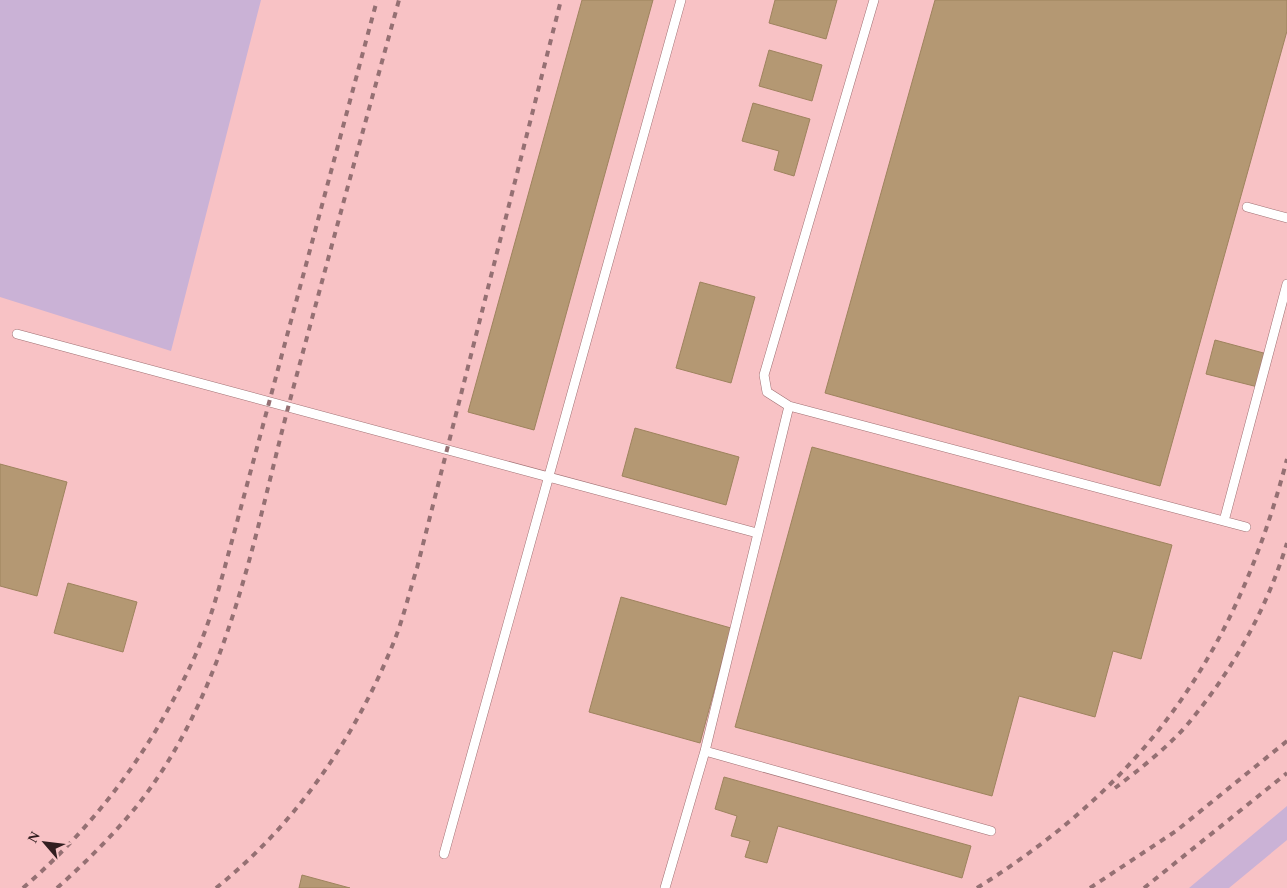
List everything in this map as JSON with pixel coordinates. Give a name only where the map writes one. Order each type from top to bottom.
[{"type":"lane","points":[[444,854],[682,0]]},
{"type":"lane","points":[[874,0],[764,375],[766,392],[789,406],[1246,526]]},
{"type":"lane","points":[[1246,207],[1287,218]]},
{"type":"lane","points":[[1224,521],[1287,284]]},
{"type":"lane","points":[[17,334],[757,533]]},
{"type":"lane","points":[[665,888],[705,751],[789,406]]},
{"type":"lane","points":[[705,751],[991,831]]},
{"type":"shaded area","points":[[0,0],[261,0],[171,351],[0,297]]},
{"type":"shaded area","points":[[1287,806],[1287,840],[1229,888],[1189,888]]},
{"type":"building","points":[[582,0],[653,0],[534,430],[468,412]]},
{"type":"building","points":[[775,0],[837,0],[826,39],[769,23]]},
{"type":"building","points":[[935,0],[1287,0],[1287,31],[1160,486],[825,393]]},
{"type":"building","points":[[769,50],[822,65],[812,101],[759,86]]},
{"type":"building","points":[[753,103],[810,119],[794,176],[774,170],[779,151],[742,141]]},
{"type":"building","points":[[700,282],[755,297],[731,383],[676,368]]},
{"type":"building","points":[[1215,340],[1271,355],[1262,388],[1206,374]]},
{"type":"building","points":[[635,428],[739,457],[726,505],[622,476]]},
{"type":"building","points":[[812,447],[1172,545],[1141,659],[1113,651],[1095,717],[1019,696],[992,796],[735,727]]},
{"type":"building","points":[[0,464],[67,482],[37,596],[0,586]]},
{"type":"building","points":[[68,583],[137,602],[123,652],[54,633]]},
{"type":"building","points":[[621,597],[731,628],[700,743],[589,712]]},
{"type":"building","points":[[724,777],[971,846],[962,878],[778,826],[767,863],[745,857],[750,841],[731,836],[737,816],[715,809]]},
{"type":"building","points":[[302,875],[350,888],[299,888]]},
{"type":"railway","points":[[23,888],[76,837],[122,781],[161,721],[179,689],[201,642],[225,567],[377,0]]},
{"type":"railway","points":[[57,888],[96,851],[132,812],[165,766],[193,716],[216,664],[235,610],[251,555],[293,389],[399,0]]},
{"type":"railway","points":[[216,888],[272,837],[320,778],[360,713],[378,679],[397,635],[417,568],[561,0]]},
{"type":"railway","points":[[977,888],[1037,847],[1090,803],[1137,756],[1177,706],[1212,651],[1241,592],[1266,528],[1287,459]]},
{"type":"railway","points":[[1115,788],[1145,765],[1175,738],[1207,700],[1248,636],[1270,591],[1287,543]]},
{"type":"railway","points":[[1090,888],[1176,831],[1287,741]]},
{"type":"railway","points":[[1144,888],[1287,773]]}]
